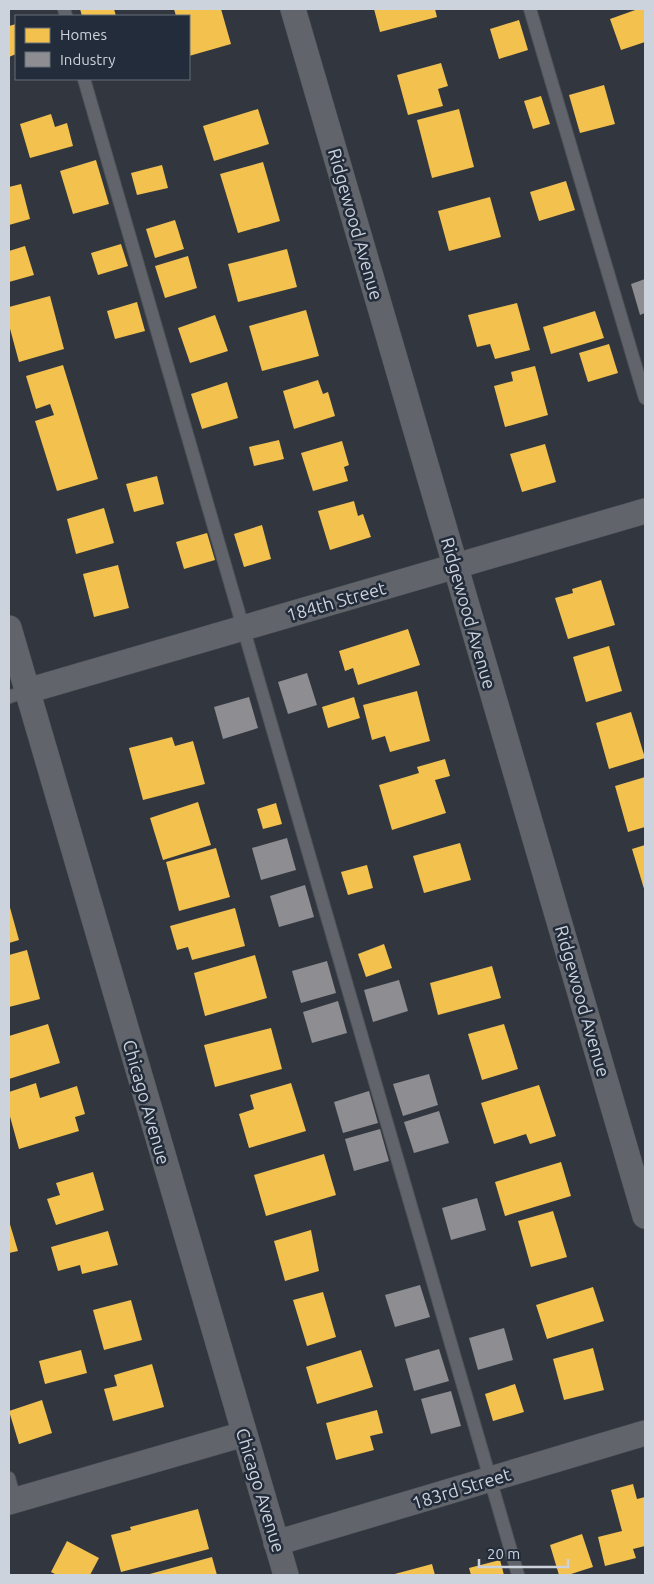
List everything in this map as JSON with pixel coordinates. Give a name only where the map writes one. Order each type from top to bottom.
[{"type":"street","name":"Ridgewood Avenue","points":[[293,9],[645,1216]]},
{"type":"street","name":"184th Street","points":[[18,694],[645,511]]},
{"type":"street","name":"Chicago Avenue","points":[[9,628],[18,694],[286,1575]]},
{"type":"street","name":"183rd Street","points":[[276,1543],[645,1433]]},
{"type":"street","points":[[11,1493],[244,1434]]},
{"type":"lane","points":[[530,9],[645,398]]},
{"type":"lane","points":[[84,80],[518,1575]]},
{"type":"building: Homes","points":[[80,9],[114,9],[116,15],[82,15]]},
{"type":"building: Homes","points":[[174,9],[221,9],[231,44],[190,56],[190,15],[176,15]]},
{"type":"building: Homes","points":[[374,9],[435,9],[437,17],[380,32]]},
{"type":"building: Homes","points":[[638,9],[645,9],[645,42],[621,50],[610,19]]},
{"type":"building: Homes","points":[[519,20],[528,50],[499,59],[490,29]]},
{"type":"building: Homes","points":[[15,24],[15,54],[9,57],[9,26]]},
{"type":"building: Homes","points":[[441,63],[448,86],[438,89],[443,106],[408,115],[397,75]]},
{"type":"building: Homes","points":[[604,85],[615,124],[580,133],[569,95]]},
{"type":"building: Homes","points":[[541,96],[550,124],[533,129],[524,101]]},
{"type":"building: Homes","points":[[258,109],[269,144],[214,161],[203,126]]},
{"type":"building: Homes","points":[[459,109],[474,167],[432,178],[417,120]]},
{"type":"building: Homes","points":[[51,114],[55,127],[67,123],[73,146],[30,158],[20,124]]},
{"type":"building: Homes","points":[[96,160],[109,204],[73,214],[60,171]]},
{"type":"building: Homes","points":[[263,162],[280,221],[238,233],[220,174]]},
{"type":"building: Homes","points":[[162,165],[168,188],[137,195],[131,173]]},
{"type":"building: Homes","points":[[566,181],[575,210],[539,221],[530,192]]},
{"type":"building: Homes","points":[[21,184],[30,219],[9,225],[9,187]]},
{"type":"building: Homes","points":[[490,197],[501,237],[449,251],[438,211]]},
{"type":"building: Homes","points":[[175,220],[184,249],[155,258],[146,229]]},
{"type":"building: Homes","points":[[121,244],[128,266],[98,275],[91,253]]},
{"type":"building: Homes","points":[[25,246],[34,275],[9,282],[9,251]]},
{"type":"building: Homes","points":[[287,249],[297,287],[238,302],[228,264]]},
{"type":"building: Homes","points":[[188,256],[197,288],[165,298],[155,266]]},
{"type":"building: Homes","points":[[50,296],[64,349],[19,362],[9,325],[9,307]]},
{"type":"building: Homes","points":[[137,302],[145,331],[115,339],[107,311]]},
{"type":"building: Homes","points":[[517,303],[530,350],[495,359],[490,344],[477,347],[468,315]]},
{"type":"building: Homes","points":[[306,310],[319,356],[262,371],[249,326]]},
{"type":"building: Homes","points":[[595,311],[604,338],[551,354],[543,327]]},
{"type":"building: Homes","points":[[215,315],[228,351],[190,363],[178,328]]},
{"type":"building: Homes","points":[[609,344],[618,373],[588,382],[579,353]]},
{"type":"building: Homes","points":[[63,365],[98,479],[57,491],[35,421],[54,415],[50,404],[36,409],[26,376]]},
{"type":"building: Homes","points":[[535,366],[548,415],[505,427],[494,386],[513,381],[511,372]]},
{"type":"building: Homes","points":[[318,380],[323,394],[328,392],[335,416],[294,429],[283,391]]},
{"type":"building: Homes","points":[[227,382],[238,418],[202,429],[191,394]]},
{"type":"building: Homes","points":[[279,440],[284,459],[254,466],[249,447]]},
{"type":"building: Homes","points":[[342,441],[349,465],[344,467],[348,481],[313,491],[301,453]]},
{"type":"building: Homes","points":[[545,444],[556,482],[522,492],[510,454]]},
{"type":"building: Homes","points":[[157,476],[164,504],[134,512],[126,484]]},
{"type":"building: Homes","points":[[354,501],[358,516],[363,514],[371,537],[330,550],[318,511]]},
{"type":"building: Homes","points":[[104,508],[114,543],[76,554],[67,519]]},
{"type":"building: Homes","points":[[262,525],[271,559],[244,567],[234,534]]},
{"type":"building: Homes","points":[[207,533],[215,560],[184,569],[176,542]]},
{"type":"building: Homes","points":[[118,565],[129,608],[94,617],[83,574]]},
{"type":"building: Homes","points":[[601,580],[615,625],[568,639],[555,598],[573,593],[572,589]]},
{"type":"building: Homes","points":[[408,629],[420,665],[358,685],[353,668],[345,671],[339,651]]},
{"type":"building: Homes","points":[[609,646],[622,691],[586,702],[573,657]]},
{"type":"building: Homes","points":[[417,691],[430,741],[390,752],[385,736],[372,740],[363,705]]},
{"type":"building: Homes","points":[[354,697],[360,718],[328,728],[322,707]]},
{"type":"building: Homes","points":[[631,712],[645,758],[609,769],[596,723]]},
{"type":"building: Homes","points":[[172,737],[175,746],[193,741],[205,784],[143,800],[129,748]]},
{"type":"building: Homes","points":[[445,759],[450,776],[435,780],[446,813],[392,830],[379,785],[419,773],[417,767]]},
{"type":"building: Homes","points":[[645,777],[645,827],[628,832],[615,786]]},
{"type":"building: Homes","points":[[198,802],[211,845],[163,860],[150,818]]},
{"type":"building: Homes","points":[[276,803],[282,824],[263,829],[257,809]]},
{"type":"building: Homes","points":[[460,843],[471,880],[424,893],[413,856]]},
{"type":"building: Homes","points":[[645,845],[645,892],[632,849]]},
{"type":"building: Homes","points":[[216,848],[230,897],[179,911],[166,862]]},
{"type":"building: Homes","points":[[367,865],[373,888],[348,895],[341,872]]},
{"type":"building: Homes","points":[[9,904],[19,940],[9,943]]},
{"type":"building: Homes","points":[[235,908],[245,946],[192,960],[188,947],[177,950],[170,926]]},
{"type":"building: Homes","points":[[384,944],[392,968],[366,977],[358,954]]},
{"type":"building: Homes","points":[[27,950],[40,999],[9,1007],[9,955]]},
{"type":"building: Homes","points":[[255,955],[267,998],[205,1016],[194,973]]},
{"type":"building: Homes","points":[[492,966],[501,998],[438,1015],[430,983]]},
{"type":"building: Homes","points":[[48,1024],[60,1063],[9,1079],[9,1036]]},
{"type":"building: Homes","points":[[504,1024],[518,1069],[482,1080],[468,1034]]},
{"type":"building: Homes","points":[[271,1028],[282,1069],[215,1087],[204,1045]]},
{"type":"building: Homes","points":[[36,1083],[40,1098],[77,1086],[85,1114],[75,1117],[79,1131],[19,1149],[9,1113],[9,1092]]},
{"type":"building: Homes","points":[[291,1083],[306,1131],[249,1148],[239,1114],[254,1109],[250,1095]]},
{"type":"building: Homes","points":[[539,1085],[556,1136],[530,1144],[526,1134],[494,1144],[481,1103]]},
{"type":"building: Homes","points":[[324,1154],[336,1195],[266,1216],[254,1175]]},
{"type":"building: Homes","points":[[561,1162],[571,1196],[505,1216],[495,1182]]},
{"type":"building: Homes","points":[[93,1172],[104,1210],[56,1225],[47,1199],[60,1195],[56,1183]]},
{"type":"building: Homes","points":[[553,1211],[567,1257],[531,1267],[518,1221]]},
{"type":"building: Homes","points":[[9,1221],[18,1251],[9,1253]]},
{"type":"building: Homes","points":[[311,1230],[319,1271],[285,1281],[274,1241]]},
{"type":"building: Homes","points":[[108,1231],[118,1265],[82,1274],[80,1265],[58,1271],[51,1247]]},
{"type":"building: Homes","points":[[593,1287],[604,1321],[547,1339],[536,1305]]},
{"type":"building: Homes","points":[[323,1292],[336,1337],[307,1346],[293,1300]]},
{"type":"building: Homes","points":[[131,1300],[142,1340],[104,1350],[93,1310]]},
{"type":"building: Homes","points":[[593,1348],[604,1390],[564,1400],[553,1359]]},
{"type":"building: Homes","points":[[81,1350],[87,1373],[45,1384],[39,1361]]},
{"type":"building: Homes","points":[[361,1350],[373,1387],[317,1404],[306,1367]]},
{"type":"building: Homes","points":[[152,1364],[164,1407],[113,1421],[104,1389],[117,1386],[114,1375]]},
{"type":"building: Homes","points":[[515,1384],[524,1412],[493,1421],[485,1394]]},
{"type":"building: Homes","points":[[42,1400],[52,1433],[19,1444],[9,1411]]},
{"type":"building: Homes","points":[[377,1410],[383,1433],[370,1436],[374,1450],[336,1460],[326,1423]]},
{"type":"building: Homes","points":[[633,1484],[637,1499],[645,1497],[645,1546],[633,1549],[636,1558],[605,1566],[598,1537],[622,1531],[611,1490]]},
{"type":"building: Homes","points":[[198,1509],[209,1549],[121,1572],[111,1535],[131,1530],[130,1527]]},
{"type":"building: Homes","points":[[582,1534],[593,1567],[568,1575],[559,1575],[550,1545]]},
{"type":"building: Homes","points":[[67,1541],[99,1558],[90,1575],[57,1575],[51,1572]]},
{"type":"building: Homes","points":[[212,1557],[217,1575],[146,1575]]},
{"type":"building: Homes","points":[[500,1560],[504,1575],[471,1575],[469,1568]]},
{"type":"building: Homes","points":[[432,1564],[435,1575],[391,1575]]},
{"type":"building: Industry","points":[[645,279],[645,313],[640,315],[631,284]]},
{"type":"building: Industry","points":[[307,673],[317,705],[288,714],[278,682]]},
{"type":"building: Industry","points":[[249,697],[258,728],[223,739],[214,707]]},
{"type":"building: Industry","points":[[287,838],[296,870],[261,880],[252,848]]},
{"type":"building: Industry","points":[[305,885],[314,917],[279,927],[270,896]]},
{"type":"building: Industry","points":[[327,961],[336,993],[301,1003],[292,971]]},
{"type":"building: Industry","points":[[399,980],[408,1011],[373,1022],[364,990]]},
{"type":"building: Industry","points":[[338,1001],[347,1033],[312,1043],[303,1012]]},
{"type":"building: Industry","points":[[429,1074],[438,1105],[403,1116],[393,1084]]},
{"type":"building: Industry","points":[[369,1091],[378,1123],[343,1133],[334,1102]]},
{"type":"building: Industry","points":[[439,1111],[449,1143],[414,1153],[404,1122]]},
{"type":"building: Industry","points":[[380,1129],[389,1161],[354,1171],[345,1139]]},
{"type":"building: Industry","points":[[477,1198],[486,1230],[451,1240],[442,1208]]},
{"type":"building: Industry","points":[[420,1285],[430,1317],[395,1327],[385,1295]]},
{"type":"building: Industry","points":[[504,1328],[513,1360],[478,1370],[469,1338]]},
{"type":"building: Industry","points":[[439,1349],[449,1381],[414,1391],[405,1359]]},
{"type":"building: Industry","points":[[451,1391],[461,1426],[431,1434],[421,1399]]}]
